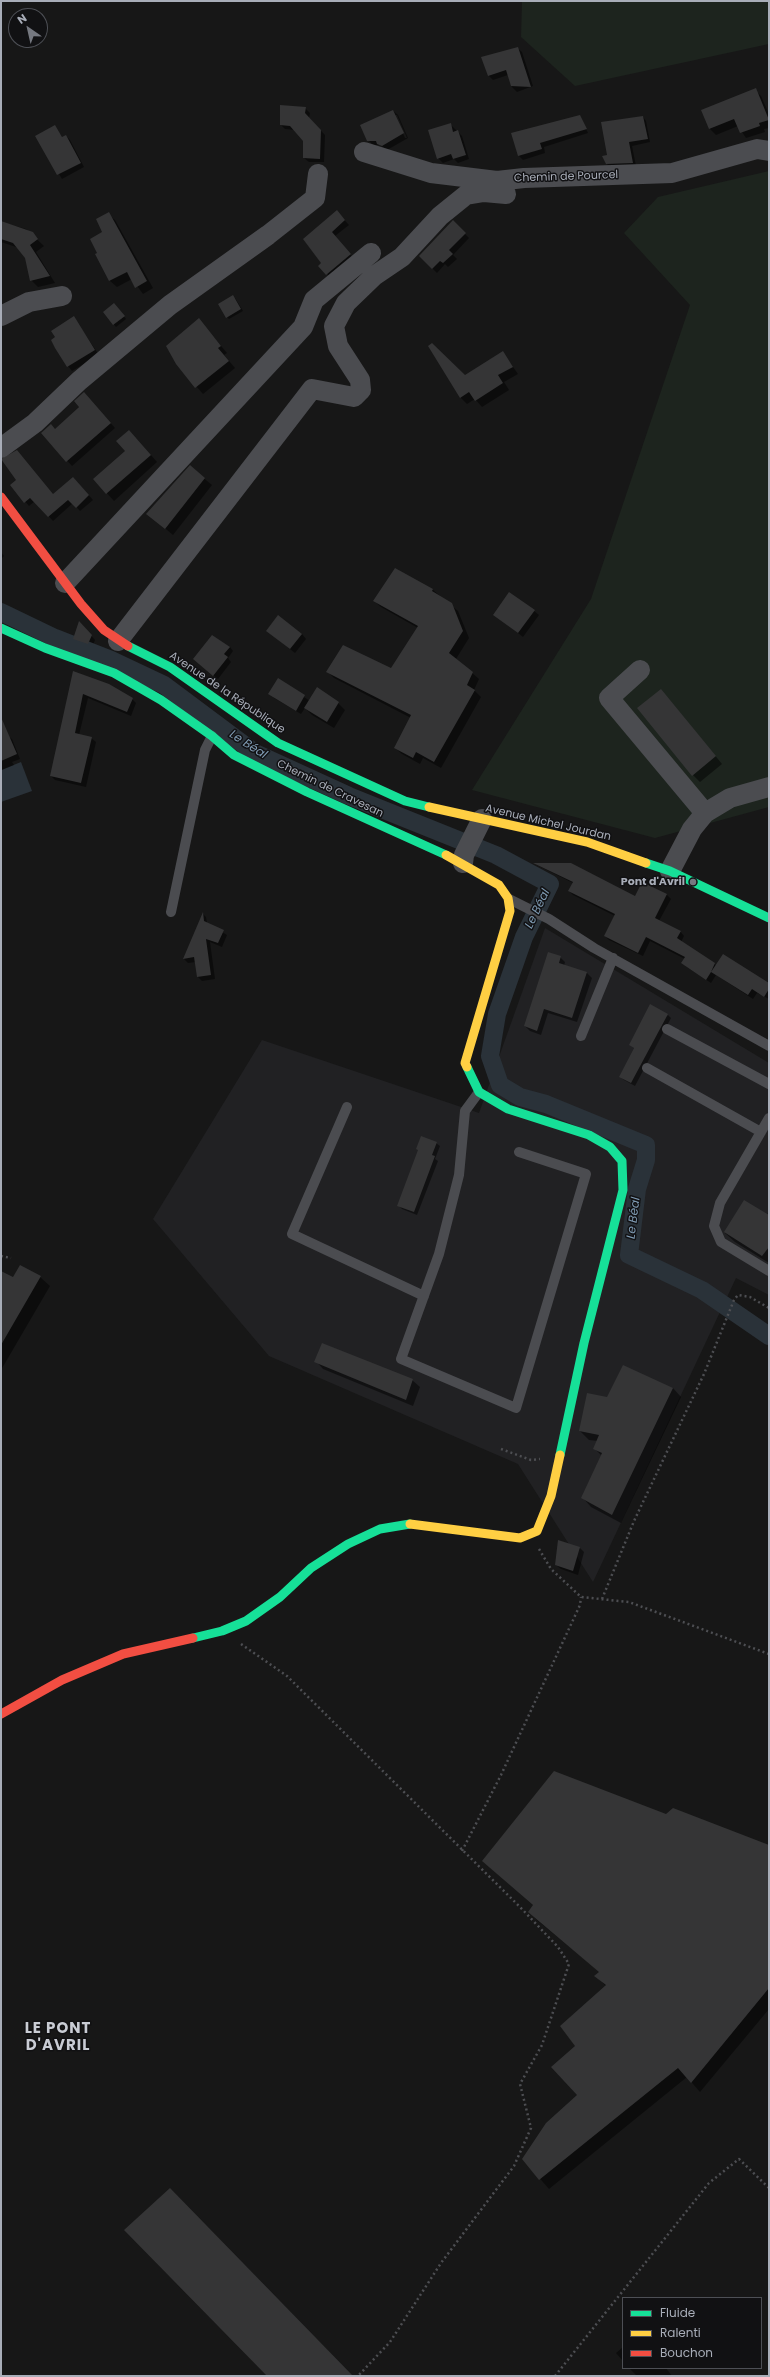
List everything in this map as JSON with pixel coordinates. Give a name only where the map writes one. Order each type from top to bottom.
[{"type":"street","name":"Chemin de Pourcel","points":[[364,152],[431,173],[497,181],[524,178],[672,173],[757,149],[769,151]]},
{"type":"street","points":[[1,448],[35,423],[79,381],[170,305],[268,235],[314,198],[318,174]]},
{"type":"street","points":[[118,641],[312,389],[354,397],[361,390],[360,380],[338,346],[334,326],[346,303],[374,276],[402,257],[440,216],[466,195],[484,192],[506,194]]},
{"type":"street","points":[[65,583],[303,327],[314,300],[371,253]]},
{"type":"street","points":[[1,316],[29,302],[62,296]]},
{"type":"street","name":"Avenue de la République","points":[[1,497],[65,583],[104,630],[118,641],[170,667],[278,743],[405,801]]},
{"type":"street","name":"Chemin de Cravesan","points":[[1,628],[45,648],[114,673],[161,700],[212,736],[234,755],[307,792],[464,859],[499,885],[508,898]]},
{"type":"street","points":[[640,670],[609,698],[706,813]]},
{"type":"street","points":[[670,871],[692,829],[706,813],[730,798],[769,787]]},
{"type":"street","name":"Avenue Michel Jourdan","points":[[405,801],[478,827],[587,842],[670,871],[769,918]]},
{"type":"street","points":[[464,859],[478,827]]},
{"type":"street","points":[[1,1714],[62,1680],[123,1654],[222,1631],[246,1621],[280,1597],[311,1568],[348,1544],[380,1529],[411,1524],[508,1537],[531,1536],[541,1526],[551,1496],[558,1457],[623,1190],[622,1160],[610,1147],[589,1135],[508,1108],[479,1092],[465,1063],[510,911],[508,898]]},
{"type":"lane","points":[[171,912],[205,750],[212,736]]},
{"type":"lane","points":[[508,898],[549,919],[613,958],[769,1046]]},
{"type":"lane","points":[[581,1036],[613,958]]},
{"type":"lane","points":[[667,1028],[769,1084]]},
{"type":"lane","points":[[647,1068],[761,1132]]},
{"type":"lane","points":[[479,1092],[465,1110],[459,1175],[439,1254],[401,1359],[516,1408],[586,1174],[519,1152]]},
{"type":"lane","points":[[348,1107],[292,1234],[424,1296]]},
{"type":"lane","points":[[769,1118],[720,1202],[714,1226],[721,1242],[769,1271]]},
{"type":"path","points":[[1,1256],[11,1258]]},
{"type":"path","points":[[602,1599],[634,1521],[704,1374],[734,1300],[738,1295],[750,1298],[769,1308]]},
{"type":"path","points":[[501,1449],[531,1460],[558,1457]]},
{"type":"path","points":[[531,1536],[551,1568],[581,1596],[629,1602],[769,1654]]},
{"type":"path","points":[[462,1851],[501,1775],[580,1605],[581,1596]]},
{"type":"path","points":[[222,1631],[288,1676],[558,1947],[569,1964],[542,2045],[520,2084],[531,2128],[514,2166],[441,2263],[390,2342],[358,2376]]},
{"type":"path","points":[[556,2376],[709,2183],[739,2159],[769,2188]]},
{"type":"shaded area","points":[[522,1],[769,1],[769,44],[575,86],[521,37]]},
{"type":"shaded area","points":[[769,171],[769,807],[655,838],[472,790],[591,599],[690,305],[624,233],[658,197]]},
{"type":"shaded area","points":[[21,762],[32,791],[1,802],[1,770]]},
{"type":"shaded area","points":[[545,928],[769,1063],[769,1295],[736,1278],[593,1582],[518,1464],[269,1356],[153,1219],[262,1040],[479,1113]]},
{"type":"building","points":[[518,47],[531,87],[511,86],[506,70],[488,76],[481,57]]},
{"type":"building","points":[[756,88],[769,120],[759,123],[760,126],[740,133],[734,119],[709,129],[701,110]]},
{"type":"building","points":[[280,105],[306,107],[305,113],[321,130],[320,159],[303,158],[303,141],[290,126],[280,125]]},
{"type":"building","points":[[393,110],[404,133],[382,146],[377,144],[376,141],[367,141],[360,125]]},
{"type":"building","points":[[580,115],[587,129],[540,143],[542,149],[518,156],[511,133]]},
{"type":"building","points":[[643,116],[648,139],[629,142],[633,163],[606,164],[602,156],[607,155],[601,122]]},
{"type":"building","points":[[451,123],[453,132],[458,130],[466,155],[453,159],[451,154],[437,159],[428,130]]},
{"type":"building","points":[[55,125],[62,137],[66,135],[81,163],[57,175],[35,136]]},
{"type":"building","points":[[337,210],[345,220],[332,232],[351,254],[326,275],[318,266],[321,263],[303,239]]},
{"type":"building","points":[[109,212],[147,281],[135,288],[127,272],[109,281],[95,254],[97,253],[90,239],[102,232],[96,219]]},
{"type":"building","points":[[453,220],[466,233],[449,250],[453,254],[443,263],[440,261],[432,269],[419,256]]},
{"type":"building","points":[[1,221],[33,232],[38,239],[30,245],[50,276],[30,281],[25,258],[13,243],[1,239]]},
{"type":"building","points":[[233,295],[241,309],[226,318],[218,304]]},
{"type":"building","points":[[114,303],[125,316],[113,325],[103,312]]},
{"type":"building","points":[[74,316],[95,350],[67,367],[51,340],[55,337],[51,331]]},
{"type":"building","points":[[199,318],[221,346],[218,348],[229,361],[195,388],[176,364],[166,346]]},
{"type":"building","points":[[432,343],[465,375],[503,351],[513,367],[498,375],[503,383],[475,401],[469,392],[460,398],[428,346]]},
{"type":"building","points":[[84,392],[111,423],[66,462],[41,433],[51,424],[55,429],[79,407],[74,401]]},
{"type":"building","points":[[129,430],[151,455],[106,494],[93,479],[125,451],[116,441]]},
{"type":"building","points":[[17,450],[53,494],[73,477],[89,495],[76,508],[68,500],[48,517],[30,498],[24,503],[10,485],[16,480],[1,459]]},
{"type":"building","points":[[190,465],[205,478],[165,529],[146,514]]},
{"type":"building","points":[[395,568],[433,589],[432,591],[452,603],[463,631],[449,653],[473,672],[467,685],[475,690],[434,762],[416,752],[413,758],[394,748],[411,715],[326,672],[343,645],[391,668],[418,626],[373,601]]},
{"type":"building","points":[[509,592],[535,610],[518,633],[493,615]]},
{"type":"building","points":[[278,615],[302,634],[290,649],[266,631]]},
{"type":"building","points":[[79,621],[92,635],[88,644],[73,639]]},
{"type":"building","points":[[212,635],[230,647],[224,654],[228,657],[213,676],[193,659]]},
{"type":"building","points":[[73,671],[109,684],[133,698],[127,712],[83,694],[75,733],[92,737],[81,783],[50,776]]},
{"type":"building","points":[[278,678],[305,695],[296,711],[268,694]]},
{"type":"building","points":[[317,687],[339,702],[327,722],[304,708]]},
{"type":"building","points":[[661,689],[716,756],[692,776],[637,708]]},
{"type":"building","points":[[1,717],[17,754],[1,761]]},
{"type":"building","points":[[533,863],[571,863],[635,896],[642,882],[667,894],[655,918],[681,931],[677,938],[715,963],[706,980],[681,963],[685,957],[646,937],[638,953],[604,936],[615,914],[568,891],[573,882]]},
{"type":"building","points":[[203,912],[204,921],[224,930],[218,943],[206,939],[211,975],[197,977],[194,957],[183,959]]},
{"type":"building","points":[[548,952],[561,956],[559,963],[587,972],[572,1018],[544,1009],[537,1031],[524,1026]]},
{"type":"building","points":[[723,954],[769,983],[769,989],[764,997],[752,989],[748,995],[711,972]]},
{"type":"building","points":[[650,1004],[668,1014],[631,1083],[619,1077],[634,1048],[629,1045]]},
{"type":"building","points":[[421,1136],[437,1142],[432,1155],[435,1156],[414,1212],[397,1206],[418,1150],[416,1149]]},
{"type":"building","points":[[744,1200],[769,1215],[769,1247],[762,1256],[724,1232]]},
{"type":"building","points":[[20,1265],[41,1276],[1,1345],[1,1271],[13,1277]]},
{"type":"building","points":[[322,1343],[413,1379],[406,1400],[314,1362]]},
{"type":"building","points":[[623,1365],[673,1388],[612,1515],[581,1498],[602,1453],[593,1449],[599,1435],[579,1431],[587,1393],[607,1397]]},
{"type":"building","points":[[558,1540],[580,1547],[573,1571],[555,1565]]},
{"type":"building","points":[[554,1771],[666,1814],[673,1808],[769,1845],[769,1988],[691,2083],[678,2068],[539,2180],[522,2159],[546,2123],[577,2095],[551,2067],[575,2046],[560,2026],[606,1985],[594,1976],[599,1972],[528,1912],[533,1905],[482,1861]]},
{"type":"building","points":[[170,2188],[353,2376],[267,2376],[124,2230]]},
{"type":"waterway","name":"Le Béal","points":[[1,612],[55,638],[111,660],[164,685],[255,753],[349,796],[496,855],[550,884],[524,937],[497,1014],[490,1056],[500,1085],[520,1097],[546,1104],[646,1145],[646,1160],[637,1189],[629,1255],[702,1290],[769,1336]]},
{"type":"traffic: fast","points":[[1,628],[45,648],[114,673],[161,700],[212,736],[234,755],[307,792],[446,855]]},
{"type":"traffic: fast","points":[[128,646],[170,667],[278,743],[405,801],[429,807]]},
{"type":"traffic: fast","points":[[646,863],[670,871],[769,918]]},
{"type":"traffic: fast","points":[[467,1067],[479,1092],[508,1109],[589,1135],[610,1147],[622,1161],[623,1190],[584,1343],[560,1455]]},
{"type":"traffic: fast","points":[[193,1638],[222,1631],[246,1621],[280,1597],[311,1568],[348,1544],[380,1529],[410,1524]]},
{"type":"traffic: slow","points":[[429,807],[587,842],[646,863]]},
{"type":"traffic: slow","points":[[446,855],[499,885],[508,898],[510,911],[465,1063],[467,1067]]},
{"type":"traffic: slow","points":[[410,1524],[520,1538],[537,1531],[551,1496],[560,1455]]},
{"type":"traffic: jam","points":[[1,497],[81,604],[104,630],[128,646]]},
{"type":"traffic: jam","points":[[1,1714],[62,1680],[123,1654],[193,1638]]},
{"type":"place","name":"Pont d'Avril","points":[[693,882]]},
{"type":"district","name":"LE PONT D'AVRIL","points":[[58,2038]]}]
